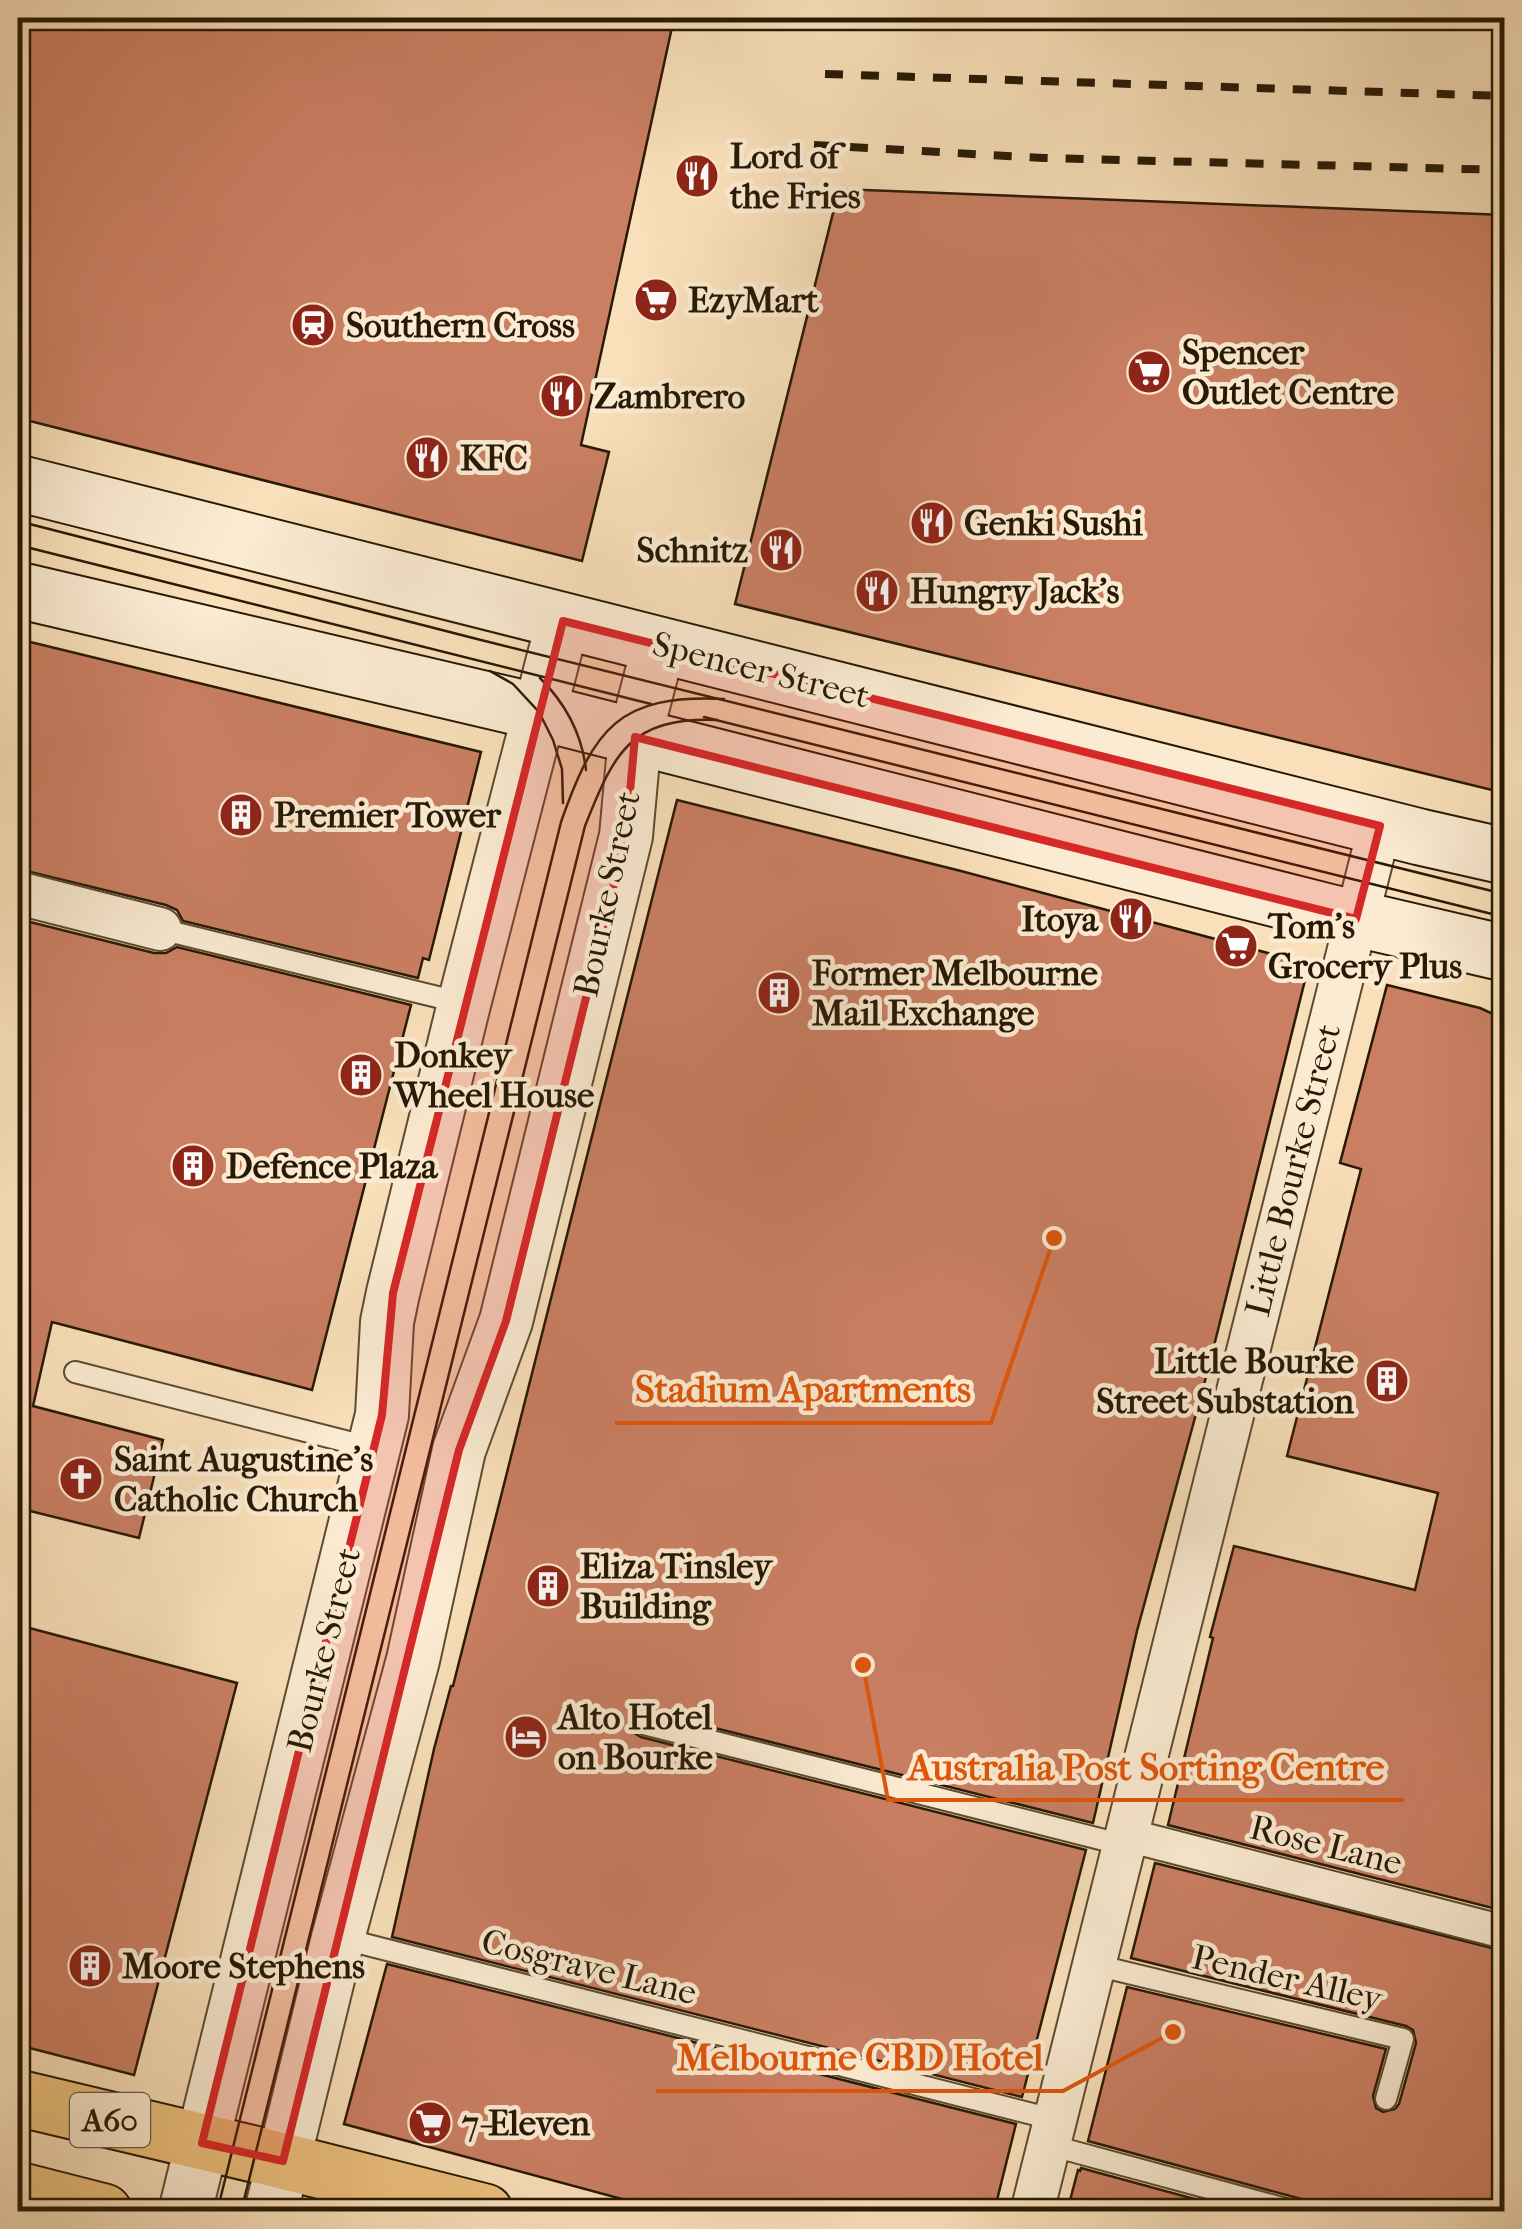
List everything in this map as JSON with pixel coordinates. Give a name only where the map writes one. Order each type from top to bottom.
[{"type":"highway","name":"A60","points":[[18,2098],[202,2143],[277,2186],[485,2212]]},
{"type":"highway","points":[[18,2190],[104,2212]]},
{"type":"main road","name":"Spencer Street","points":[[18,483],[1504,856]]},
{"type":"main road","points":[[18,590],[539,712],[1504,953]]},
{"type":"street","name":"Bourke Street","points":[[185,2212],[382,1415],[387,1322],[562,620]]},
{"type":"street","name":"Bourke Street","points":[[277,2186],[338,1938],[413,1660],[459,1450],[506,1321],[622,855],[635,737],[659,644]]},
{"type":"street","name":"Little Bourke Street","points":[[1032,2212],[1380,826]]},
{"type":"street","points":[[18,893],[160,928]]},
{"type":"street","name":"Rose Lane","points":[[1126,1840],[1504,1932]]},
{"type":"lane","points":[[160,928],[464,1004]]},
{"type":"lane","points":[[75,1372],[374,1448]]},
{"type":"lane","points":[[644,1724],[1126,1840]]},
{"type":"lane","name":"Cosgrave Lane","points":[[338,1938],[1052,2132],[1297,2212]]},
{"type":"lane","name":"Pender Alley","points":[[1096,1965],[1403,2039],[1386,2099]]},
{"type":"highlighted area","points":[[563,621],[1380,826],[1356,919],[635,737],[626,836],[506,1321],[459,1450],[283,2161],[202,2143],[382,1415],[393,1293]]},
{"type":"building","name":"Southern Cross","points":[[18,18],[674,18],[581,445],[609,452],[582,561],[18,418]]},
{"type":"building","name":"Spencer Outlet Centre","points":[[839,189],[1504,215],[1504,793],[735,604]]},
{"type":"building","name":"Premier Tower","points":[[18,639],[481,752],[429,960],[423,958],[418,978],[183,921],[177,910],[166,905],[18,869]]},
{"type":"building","points":[[677,800],[1309,964],[1209,1366],[1137,1631],[1093,1823],[647,1711],[635,1714],[631,1722],[634,1733],[641,1737],[1086,1850],[1022,2097],[392,1937],[434,1749]]},
{"type":"building","points":[[18,919],[154,953],[166,953],[177,947],[411,1005],[312,1390],[52,1322],[33,1406],[163,1440],[139,1538],[18,1508]]},
{"type":"building","points":[[1387,985],[1480,1008],[1504,1019],[1504,1911],[1168,1825],[1234,1546],[1415,1590],[1438,1493],[1287,1456],[1361,1169],[1340,1163]]},
{"type":"building","points":[[18,1625],[237,1683],[134,2075],[18,2045]]},
{"type":"building","points":[[1155,1863],[1504,1951],[1504,2212],[1310,2212],[1301,2199],[1088,2141],[1127,1987],[1386,2049],[1373,2096],[1376,2108],[1383,2112],[1399,2104],[1416,2043],[1413,2030],[1406,2026],[1131,1958]]},
{"type":"building","points":[[387,1964],[1016,2124],[994,2212],[670,2212],[344,2124]]},
{"type":"building","points":[[1081,2168],[1242,2212],[1067,2212]]},
{"type":"tram line","points":[[18,521],[1504,894]]},
{"type":"tram line","points":[[18,545],[651,704]]},
{"type":"tram line","points":[[490,671],[513,684],[539,712],[562,769],[563,803]]},
{"type":"tram line","points":[[540,678],[571,720],[586,770]]},
{"type":"tram line","points":[[217,2212],[561,822],[586,762],[599,740],[616,723],[659,703],[724,699]]},
{"type":"tram line","points":[[704,717],[1504,917]]},
{"type":"tram line","points":[[241,2212],[585,826],[606,778],[629,744],[664,725],[717,720]]},
{"type":"railway","points":[[825,74],[1504,96]]},
{"type":"railway","points":[[814,145],[1044,158],[1504,170]]},
{"type":"place","name":"Lord of the Fries","points":[[697,176]]},
{"type":"place","name":"EzyMart","points":[[656,300]]},
{"type":"place","name":"Southern Cross","points":[[313,325]]},
{"type":"place","name":"Spencer Outlet Centre","points":[[1149,372]]},
{"type":"place","name":"Zambrero","points":[[562,396]]},
{"type":"place","name":"KFC","points":[[427,458]]},
{"type":"place","name":"Genki Sushi","points":[[932,523]]},
{"type":"place","name":"Schnitz","points":[[781,550]]},
{"type":"place","name":"Hungry Jack's","points":[[877,591]]},
{"type":"place","name":"Premier Tower","points":[[241,815]]},
{"type":"place","name":"Itoya","points":[[1131,919]]},
{"type":"place","name":"Tom's Grocery Plus","points":[[1236,946]]},
{"type":"place","name":"Former Melbourne Mail Exchange","points":[[779,993]]},
{"type":"place","name":"Donkey Wheel House","points":[[361,1075]]},
{"type":"place","name":"Defence Plaza","points":[[193,1166]]},
{"type":"place","name":"Stadium Apartments","points":[[1054,1238]]},
{"type":"place","name":"Little Bourke Street Substation","points":[[1387,1381]]},
{"type":"place","name":"Saint Augustine's Catholic Church","points":[[81,1479]]},
{"type":"place","name":"Eliza Tinsley Building","points":[[548,1586]]},
{"type":"place","name":"Australia Post Sorting Centre","points":[[863,1665]]},
{"type":"place","name":"Alto Hotel on Bourke","points":[[526,1737]]},
{"type":"place","name":"Moore Stephens","points":[[90,1966]]},
{"type":"place","name":"Melbourne CBD Hotel","points":[[1173,2032]]},
{"type":"place","name":"7-Eleven","points":[[430,2123]]}]
